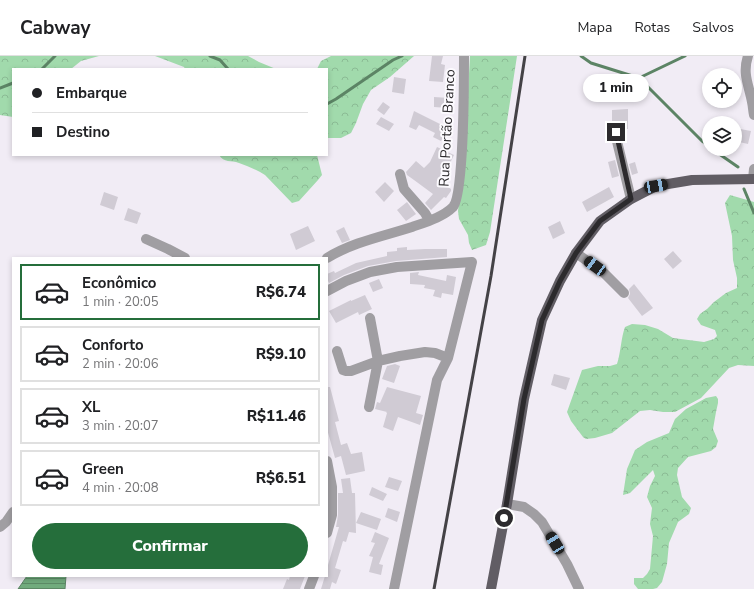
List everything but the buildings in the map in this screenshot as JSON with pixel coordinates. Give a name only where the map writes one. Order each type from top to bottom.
[{"type":"main road","points":[[491,589],[507,504],[524,399],[542,320],[560,281],[576,253],[600,221],[631,199],[656,186],[692,180],[754,176]]},
{"type":"street","name":"Rua Portão Branco","points":[[328,258],[357,244],[440,216],[454,206],[457,195],[462,154],[464,56]]},
{"type":"street","points":[[748,56],[745,64],[746,79],[754,115]]},
{"type":"street","points":[[616,132],[631,199]]},
{"type":"street","points":[[400,174],[404,189],[425,213],[429,220]]},
{"type":"street","points":[[146,239],[183,257]]},
{"type":"street","points":[[576,253],[604,273],[624,293]]},
{"type":"street","points":[[328,290],[346,281],[370,272],[397,267],[472,262],[448,358],[437,380],[394,589]]},
{"type":"street","points":[[369,407],[378,361],[370,318]]},
{"type":"street","points":[[337,351],[343,370],[346,371],[351,371],[378,361],[426,352],[435,353],[448,358]]},
{"type":"street","points":[[328,466],[332,487],[332,515],[328,529]]},
{"type":"street","points":[[507,504],[524,507],[542,522],[568,564],[579,589]]},
{"type":"street","points":[[0,528],[12,513]]},
{"type":"street","points":[[309,589],[314,577]]},
{"type":"green space","points":[[0,56],[99,56],[81,61],[72,68],[12,68],[12,117],[0,115]]},
{"type":"green space","points":[[155,56],[248,56],[274,68],[184,68]]},
{"type":"green space","points":[[331,56],[414,56],[390,77],[371,90],[363,104],[351,133],[341,138],[328,138],[328,68],[318,68],[321,61]]},
{"type":"green space","points":[[470,56],[517,56],[490,232],[486,245],[472,250],[468,235],[459,219],[458,211],[464,162]]},
{"type":"green space","points":[[220,156],[317,156],[322,175],[299,201],[292,203],[265,175],[242,164],[221,158]]},
{"type":"green space","points":[[730,195],[754,202],[754,366],[738,365],[729,368],[701,398],[675,412],[650,410],[640,411],[612,433],[586,439],[571,421],[567,412],[582,370],[598,366],[610,366],[617,364],[625,327],[632,324],[645,325],[658,329],[673,338],[704,342],[714,339],[717,336],[715,330],[701,325],[697,319],[700,314],[714,302],[726,293],[737,288],[737,278],[733,260],[732,236],[725,203]]},
{"type":"green space","points":[[716,396],[718,403],[713,429],[718,441],[716,447],[711,451],[688,457],[678,468],[677,475],[682,497],[691,508],[689,514],[678,522],[669,543],[667,564],[662,582],[657,588],[638,589],[634,584],[634,578],[643,578],[650,569],[653,536],[650,524],[652,508],[647,497],[655,476],[653,470],[630,493],[623,495],[627,469],[635,450],[647,442],[669,433],[675,419],[686,409],[706,398]]},
{"type":"shaded area","points":[[26,577],[66,577],[65,589],[18,589]]},
{"type":"waterway","points":[[43,68],[55,56]]},
{"type":"waterway","points":[[210,56],[220,60],[227,68]]},
{"type":"waterway","points":[[328,103],[393,60],[402,56]]},
{"type":"waterway","points":[[581,56],[591,63],[639,78],[702,141]]},
{"type":"waterway","points":[[639,78],[685,56]]},
{"type":"waterway","points":[[0,88],[12,83]]},
{"type":"waterway","points":[[722,156],[738,167]]},
{"type":"waterway","points":[[744,189],[754,213]]},
{"type":"railway","points":[[434,589],[491,276],[525,56]]},
{"type":"route","points":[[504,518],[524,399],[542,320],[560,281],[576,253],[600,221],[631,199],[616,132]]}]
